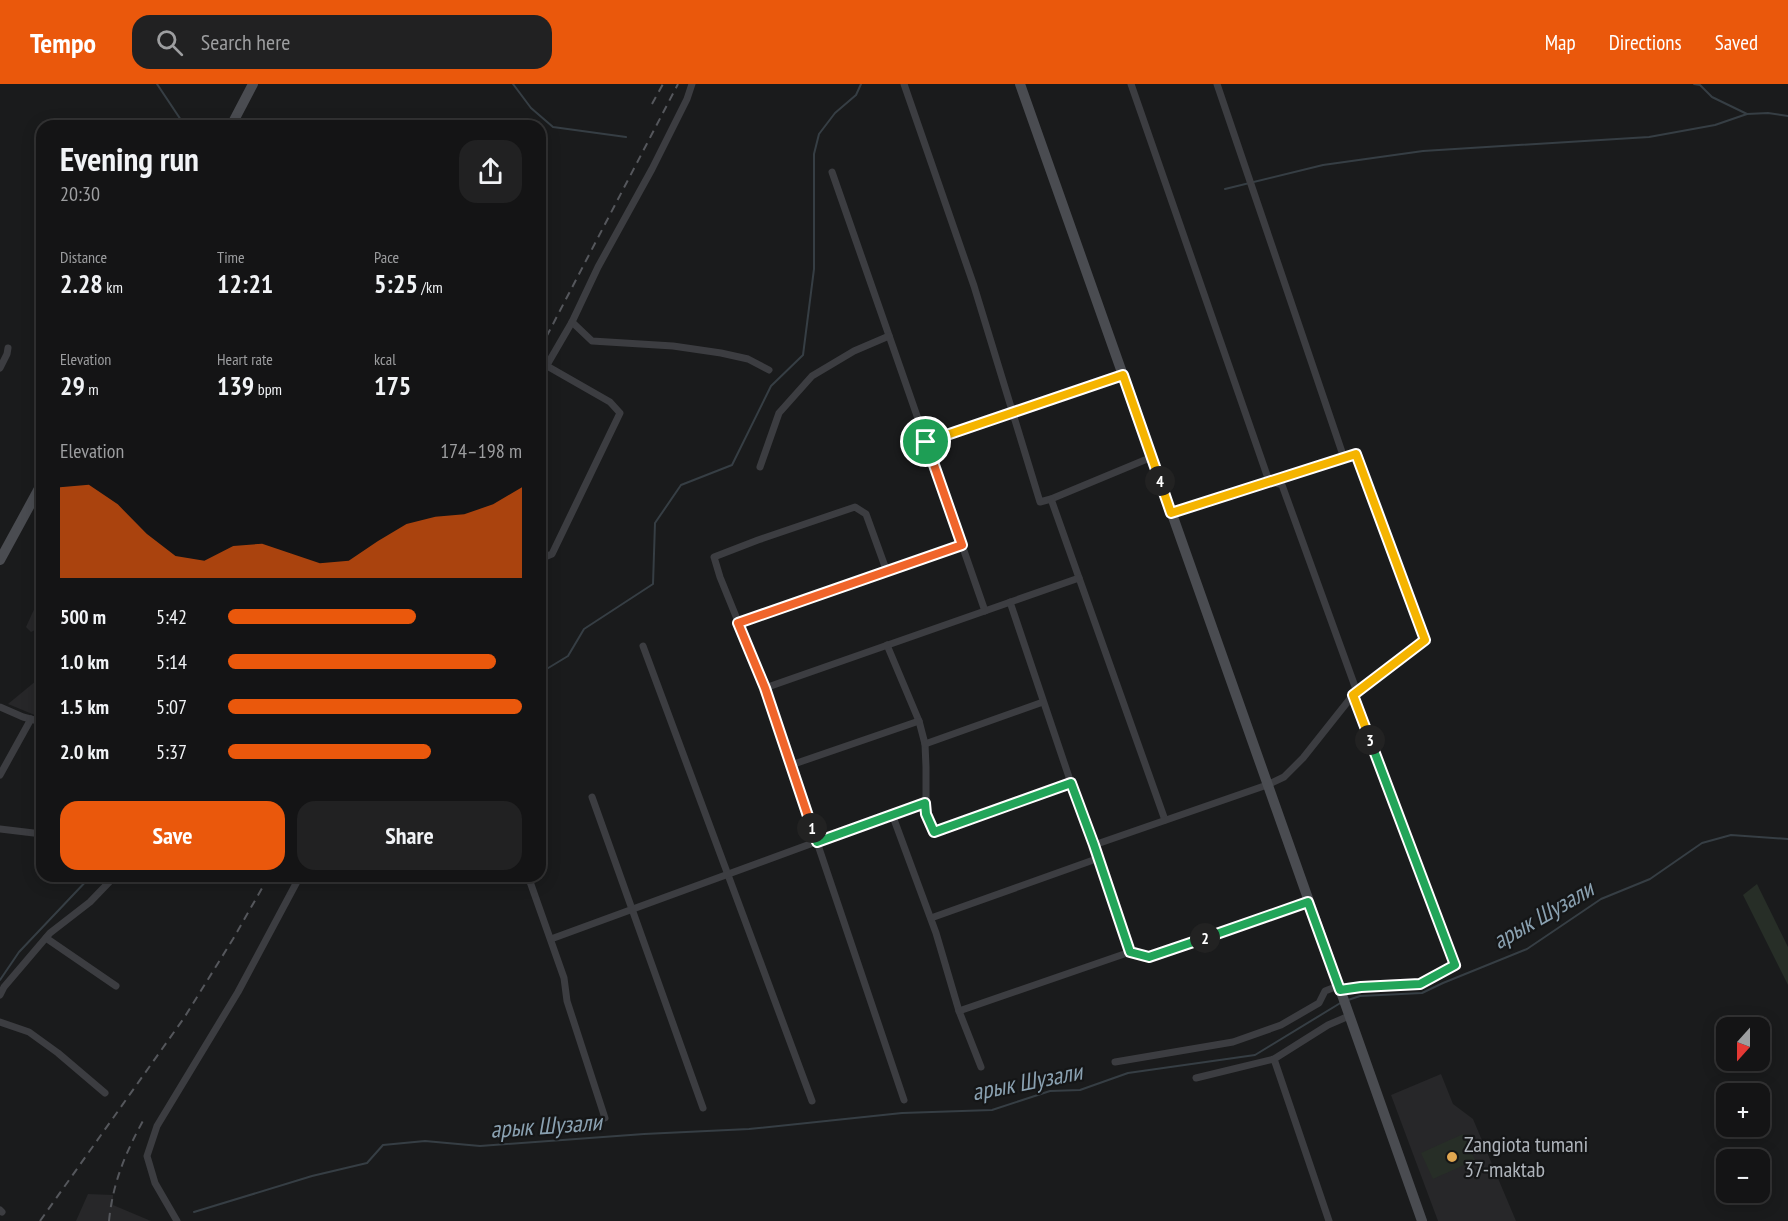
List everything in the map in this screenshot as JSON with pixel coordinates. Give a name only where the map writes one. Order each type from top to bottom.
[{"type":"main road","points":[[234,120],[253,84]]},
{"type":"main road","points":[[1020,84],[1422,1221]]},
{"type":"main road","points":[[0,560],[36,494]]},
{"type":"street","points":[[546,556],[552,554],[620,413],[610,402],[547,366],[652,169],[687,99],[692,84]]},
{"type":"street","points":[[903,84],[974,286],[1040,502],[1051,500],[1152,457]]},
{"type":"street","points":[[1131,84],[1269,481]]},
{"type":"street","points":[[1217,84],[1344,458]]},
{"type":"street","points":[[832,172],[985,611]]},
{"type":"street","points":[[572,322],[595,342],[673,346],[748,359],[768,370]]},
{"type":"street","points":[[760,467],[779,414],[812,376],[854,351],[889,336]]},
{"type":"street","points":[[0,368],[8,348]]},
{"type":"street","points":[[926,442],[1123,375]]},
{"type":"street","points":[[1094,845],[1267,785],[1284,777],[1303,758],[1355,693],[1425,640],[1356,454],[1171,513]]},
{"type":"street","points":[[1115,1062],[1233,1042],[1281,1026],[1319,1003],[1325,991],[1420,984],[1455,965],[1355,693],[1282,485],[1269,481]]},
{"type":"street","points":[[1051,500],[1165,820]]},
{"type":"street","points":[[886,572],[866,514],[855,507],[714,556],[720,577],[765,688],[904,1100]]},
{"type":"street","points":[[738,623],[962,545]]},
{"type":"street","points":[[765,688],[1079,578]]},
{"type":"street","points":[[1010,602],[1130,952]]},
{"type":"street","points":[[887,645],[919,721],[925,744],[926,814],[934,832],[1071,783]]},
{"type":"street","points":[[643,646],[813,1101]]},
{"type":"street","points":[[925,744],[1043,702]]},
{"type":"street","points":[[0,706],[36,720]]},
{"type":"street","points":[[0,775],[31,719]]},
{"type":"street","points":[[791,765],[919,721]]},
{"type":"street","points":[[592,797],[703,1108]]},
{"type":"street","points":[[551,939],[925,803]]},
{"type":"street","points":[[892,814],[931,918],[959,1011],[981,1067]]},
{"type":"street","points":[[0,829],[36,833]]},
{"type":"street","points":[[931,918],[1099,858]]},
{"type":"street","points":[[0,995],[4,987],[46,938],[90,902],[109,882]]},
{"type":"street","points":[[177,1221],[155,1183],[147,1155],[158,1126],[238,992],[297,882]]},
{"type":"street","points":[[530,882],[564,978],[567,1001],[605,1118]]},
{"type":"street","points":[[959,1011],[1130,952],[1149,957],[1308,902]]},
{"type":"street","points":[[46,938],[116,986]]},
{"type":"street","points":[[1196,1078],[1274,1059],[1348,1012]]},
{"type":"street","points":[[0,1022],[29,1032],[105,1093]]},
{"type":"street","points":[[1274,1059],[1329,1221]]},
{"type":"shaded area","points":[[36,605],[36,631],[31,632],[26,627]]},
{"type":"shaded area","points":[[36,681],[36,716],[8,704]]},
{"type":"shaded area","points":[[1757,884],[1788,947],[1788,985],[1743,895]]},
{"type":"shaded area","name":"Zangiota tumani 37-maktab","points":[[1441,1074],[1453,1104],[1473,1119],[1516,1221],[1438,1221],[1391,1095]]},
{"type":"shaded area","points":[[1463,1134],[1475,1160],[1433,1179],[1421,1153]]},
{"type":"shaded area","points":[[88,1194],[113,1195],[113,1205],[151,1221],[76,1221]]},
{"type":"waterway","points":[[157,84],[181,120]]},
{"type":"waterway","points":[[513,84],[531,108],[545,120]]},
{"type":"waterway","points":[[546,669],[568,656],[584,629],[653,584],[655,523],[681,485],[732,465],[771,386],[803,355],[814,269],[814,154],[819,134],[835,113],[856,95],[861,84]]},
{"type":"waterway","points":[[1694,84],[1700,85],[1712,97],[1747,114],[1768,113],[1788,116]]},
{"type":"waterway","points":[[1225,189],[1323,165],[1423,151],[1649,137],[1715,125],[1747,114]]},
{"type":"waterway","points":[[546,121],[553,127],[626,137]]},
{"type":"waterway","name":"арык Шузали","points":[[1348,1000],[1360,996],[1422,993],[1527,949],[1601,899],[1650,879],[1702,843],[1731,835],[1788,839]]},
{"type":"waterway","points":[[0,980],[19,952],[85,882]]},
{"type":"waterway","name":"арык Шузали","points":[[194,1212],[312,1176],[367,1163],[383,1145],[425,1141],[480,1146],[749,1129],[902,1113],[992,1110],[1050,1091],[1080,1090],[1128,1073],[1255,1055],[1342,1002]]},
{"type":"railway","points":[[652,104],[663,84]]},
{"type":"railway","points":[[546,337],[678,84]]},
{"type":"railway","points":[[40,1221],[184,1018],[266,882]]},
{"type":"railway","points":[[109,1221],[121,1167],[145,1117]]},
{"type":"place","name":"Zangiota tumani 37-maktab","points":[[1452,1157]]},
{"type":"route","points":[[1123,375],[1171,513],[1356,454],[1425,640],[1353,695],[1455,965],[1420,984],[1340,990],[1308,902],[1149,957],[1130,952],[1071,783],[934,832],[926,814],[925,803],[817,842],[765,688],[738,623],[962,545],[926,442],[1123,375]]}]
